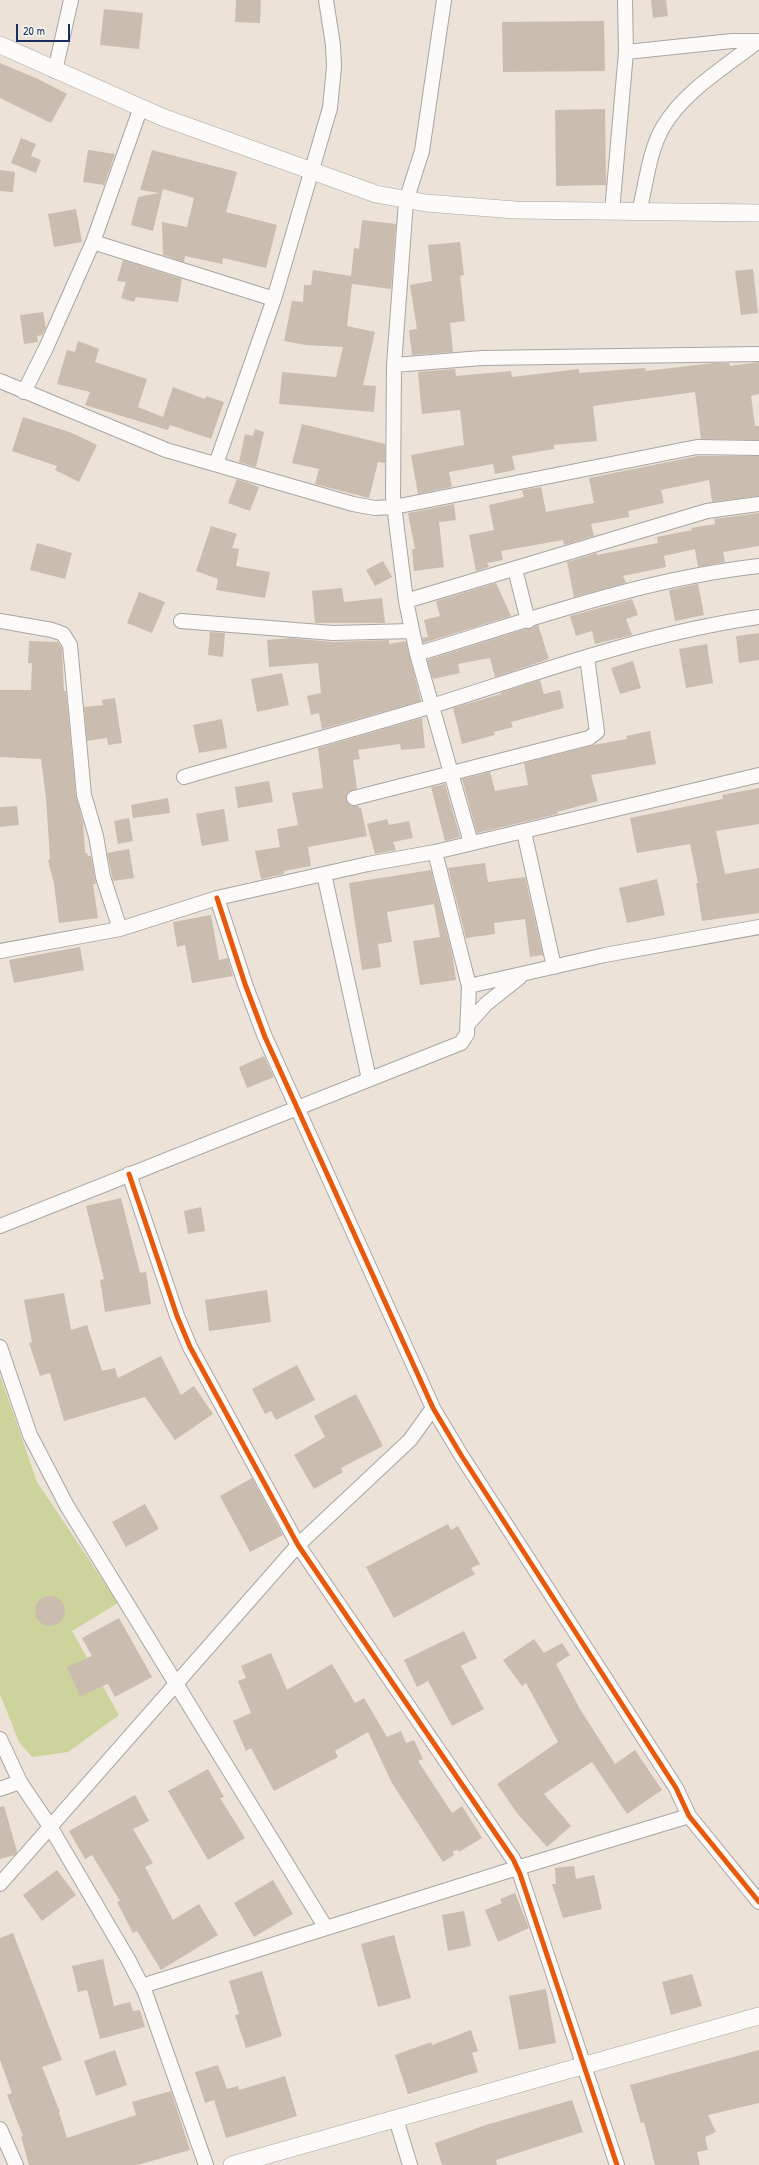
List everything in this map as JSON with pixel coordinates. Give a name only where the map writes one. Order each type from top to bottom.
[{"type":"street","points":[[55,71],[71,0]]},
{"type":"street","points":[[216,464],[274,299],[330,108],[333,74],[333,44],[326,0]]},
{"type":"street","points":[[444,0],[422,151],[406,201],[394,365],[394,508],[406,601],[417,654],[471,843]]},
{"type":"street","points":[[612,212],[626,52],[625,0]]},
{"type":"street","points":[[626,52],[732,41],[759,41]]},
{"type":"street","points":[[639,212],[653,150],[662,128],[678,106],[759,41]]},
{"type":"street","points":[[0,45],[55,71],[162,117],[376,194],[406,201],[515,210],[759,213]]},
{"type":"street","points":[[24,392],[46,348],[93,242],[141,107]]},
{"type":"street","points":[[93,242],[274,299]]},
{"type":"street","points":[[394,365],[482,358],[759,354]]},
{"type":"street","points":[[0,381],[166,450],[353,504],[375,508],[394,508],[697,447],[759,448]]},
{"type":"street","points":[[406,601],[707,511],[759,504]]},
{"type":"street","points":[[417,654],[608,597],[692,576],[759,566]]},
{"type":"street","points":[[515,569],[528,621]]},
{"type":"street","points":[[184,777],[431,706],[549,667],[715,624],[759,618]]},
{"type":"street","points":[[0,621],[52,630],[63,634],[70,645],[84,795],[96,836],[103,877],[120,929]]},
{"type":"street","points":[[181,621],[333,633],[412,631]]},
{"type":"street","points":[[354,798],[589,738],[597,732],[587,657]]},
{"type":"street","points":[[0,951],[120,929],[217,898],[524,832],[759,775]]},
{"type":"street","points":[[524,832],[554,966]]},
{"type":"street","points":[[0,1226],[461,1043],[467,1034],[469,986],[435,852]]},
{"type":"street","points":[[324,874],[370,1079]]},
{"type":"street","points":[[217,898],[256,1014],[383,1300],[433,1408],[465,1462],[676,1788],[690,1816],[759,1902]]},
{"type":"street","points":[[469,986],[554,966],[759,927]]},
{"type":"street","points":[[468,1024],[486,1004],[508,985],[528,972]]},
{"type":"street","points":[[129,1174],[177,1316],[190,1347],[298,1545],[517,1868],[585,2066],[617,2165]]},
{"type":"street","points":[[0,1347],[30,1435],[67,1506],[326,1928]]},
{"type":"street","points":[[0,1884],[51,1828],[175,1684],[298,1545],[410,1440],[433,1408]]},
{"type":"street","points":[[0,1740],[20,1782],[51,1828],[128,1959],[142,1986],[162,2038],[206,2165]]},
{"type":"street","points":[[0,1789],[20,1782]]},
{"type":"street","points":[[142,1986],[517,1868],[690,1816]]},
{"type":"street","points":[[232,2165],[759,2016]]},
{"type":"street","points":[[396,2119],[410,2165]]},
{"type":"street","points":[[0,2129],[16,2165]]},
{"type":"green space","points":[[0,1375],[37,1482],[118,1603],[72,1631],[119,1715],[68,1752],[32,1757],[19,1742],[0,1694]]},
{"type":"building","points":[[236,0],[261,0],[260,23],[235,22]]},
{"type":"building","points":[[651,0],[666,0],[668,16],[653,18]]},
{"type":"building","points":[[104,9],[143,13],[139,49],[100,45]]},
{"type":"building","points":[[604,21],[605,71],[503,72],[502,22]]},
{"type":"building","points":[[0,63],[38,79],[67,94],[51,123],[0,98]]},
{"type":"building","points":[[605,109],[606,185],[556,186],[555,110]]},
{"type":"building","points":[[21,138],[36,144],[31,156],[41,160],[36,173],[11,163]]},
{"type":"building","points":[[88,150],[115,154],[104,185],[83,182]]},
{"type":"building","points":[[152,150],[237,172],[226,212],[277,225],[266,268],[223,258],[222,264],[185,256],[184,262],[163,255],[162,222],[187,227],[194,198],[163,189],[153,231],[131,225],[138,197],[159,193],[140,190]]},
{"type":"building","points":[[0,170],[15,172],[13,192],[0,191]]},
{"type":"building","points":[[76,209],[82,242],[54,247],[48,214]]},
{"type":"building","points":[[362,220],[396,224],[391,289],[352,284],[347,326],[375,332],[363,385],[376,386],[374,412],[279,404],[282,372],[336,377],[343,347],[306,345],[284,341],[292,301],[303,302],[304,285],[311,285],[313,270],[351,276],[354,248],[359,249]]},
{"type":"building","points":[[460,242],[464,275],[460,276],[465,321],[450,323],[453,352],[412,355],[409,330],[417,329],[410,285],[432,281],[428,245]]},
{"type":"building","points":[[123,260],[182,279],[178,302],[136,297],[134,302],[121,298],[126,282],[117,281]]},
{"type":"building","points":[[753,269],[758,313],[741,315],[735,271]]},
{"type":"building","points":[[43,312],[46,328],[42,335],[37,336],[38,342],[24,344],[20,315]]},
{"type":"building","points":[[78,341],[99,349],[95,362],[147,379],[138,407],[163,417],[173,387],[205,399],[206,396],[224,402],[211,439],[170,425],[168,430],[85,405],[90,392],[57,384],[67,350],[75,352]]},
{"type":"building","points":[[759,362],[759,394],[751,396],[755,426],[759,426],[759,440],[701,439],[695,392],[593,406],[597,441],[554,445],[554,449],[512,456],[515,470],[495,474],[493,464],[449,472],[452,487],[418,494],[411,455],[464,445],[460,410],[422,414],[418,372],[455,369],[456,376],[511,371],[512,377],[579,369],[579,373],[645,368],[646,371],[713,363],[729,363],[730,366]]},
{"type":"building","points":[[23,417],[72,433],[97,445],[79,482],[55,470],[57,466],[12,451]]},
{"type":"building","points":[[302,424],[385,444],[385,463],[378,462],[369,498],[315,484],[319,469],[292,463]]},
{"type":"building","points":[[255,429],[264,432],[256,467],[239,462],[245,434],[253,436]]},
{"type":"building","points":[[698,456],[759,456],[759,496],[712,502],[709,480],[661,490],[664,503],[628,511],[629,517],[591,524],[594,536],[564,545],[563,540],[501,551],[503,560],[487,563],[489,567],[476,571],[469,535],[494,530],[489,505],[524,497],[522,490],[541,487],[546,512],[594,503],[589,478]]},
{"type":"building","points":[[237,479],[259,487],[250,511],[228,503]]},
{"type":"building","points":[[454,504],[456,520],[439,522],[444,567],[414,571],[412,549],[415,549],[408,513]]},
{"type":"building","points":[[759,513],[759,546],[723,552],[725,562],[698,567],[695,549],[664,556],[666,567],[623,576],[626,583],[574,597],[567,562],[597,553],[597,555],[658,543],[657,537],[692,530],[691,528],[715,524],[714,519]]},
{"type":"building","points":[[211,526],[237,534],[232,548],[239,549],[236,566],[270,572],[265,598],[216,590],[218,579],[196,571]]},
{"type":"building","points":[[37,543],[72,553],[65,579],[30,570]]},
{"type":"building","points":[[383,561],[392,577],[375,586],[366,570]]},
{"type":"building","points":[[496,583],[511,616],[423,643],[422,638],[428,637],[424,620],[440,616],[436,601]]},
{"type":"building","points":[[698,584],[704,615],[675,621],[669,590]]},
{"type":"building","points":[[342,588],[344,602],[382,598],[385,623],[315,623],[312,591]]},
{"type":"building","points":[[139,592],[165,602],[152,633],[127,623]]},
{"type":"building","points":[[632,599],[638,615],[626,619],[632,635],[595,644],[592,631],[576,636],[570,616]]},
{"type":"building","points":[[538,625],[549,659],[495,677],[490,658],[458,664],[460,673],[433,679],[427,660]]},
{"type":"building","points":[[210,632],[225,633],[223,657],[208,655]]},
{"type":"building","points":[[759,633],[759,660],[739,663],[736,636]]},
{"type":"building","points":[[290,638],[333,642],[389,640],[389,644],[406,641],[421,701],[322,729],[319,713],[311,715],[307,696],[321,693],[318,663],[269,667],[267,640]]},
{"type":"building","points":[[29,641],[58,642],[62,648],[64,691],[66,691],[76,796],[83,822],[85,853],[87,853],[88,856],[91,856],[96,884],[93,884],[98,918],[59,923],[54,884],[48,860],[50,859],[46,798],[41,759],[0,757],[0,690],[31,690],[32,663],[28,663]]},
{"type":"building","points":[[707,644],[713,683],[686,688],[679,649]]},
{"type":"building","points":[[633,661],[641,688],[620,694],[611,668]]},
{"type":"building","points":[[282,673],[289,705],[257,712],[251,679]]},
{"type":"building","points":[[540,680],[544,694],[560,690],[564,708],[511,722],[513,727],[494,732],[495,735],[462,744],[453,708],[501,694],[500,693]]},
{"type":"building","points":[[115,698],[122,743],[108,745],[107,738],[87,741],[84,707],[103,705],[102,700]]},
{"type":"building","points":[[422,718],[425,748],[401,750],[400,744],[358,750],[360,759],[353,760],[357,789],[348,792],[346,800],[351,806],[359,806],[359,808],[361,808],[367,836],[308,847],[311,866],[284,871],[284,874],[261,879],[255,851],[280,847],[277,829],[298,825],[292,793],[323,788],[318,748]]},
{"type":"building","points":[[222,719],[227,748],[199,753],[193,725]]},
{"type":"building","points":[[650,731],[656,764],[591,775],[598,801],[557,812],[558,814],[477,833],[462,779],[490,772],[495,791],[528,785],[524,763],[594,745],[627,739],[626,736]]},
{"type":"building","points":[[269,781],[273,802],[238,808],[235,787]]},
{"type":"building","points":[[445,784],[460,837],[445,841],[431,787]]},
{"type":"building","points":[[759,788],[759,824],[716,831],[725,874],[759,868],[759,913],[702,921],[696,883],[698,883],[690,844],[637,853],[630,818],[723,799],[722,795]]},
{"type":"building","points":[[168,798],[170,813],[133,818],[131,805]]},
{"type":"building","points":[[17,806],[19,825],[0,827],[0,807]]},
{"type":"building","points":[[224,809],[229,841],[202,846],[196,814]]},
{"type":"building","points":[[129,818],[133,841],[118,844],[114,821]]},
{"type":"building","points":[[387,819],[389,825],[409,821],[413,838],[393,842],[396,850],[375,854],[367,824]]},
{"type":"building","points":[[129,849],[134,878],[113,881],[107,853]]},
{"type":"building","points":[[485,863],[488,882],[525,877],[543,955],[530,957],[525,919],[494,923],[495,934],[466,938],[448,868]]},
{"type":"building","points":[[431,870],[452,953],[456,980],[420,985],[413,941],[440,937],[434,904],[387,912],[392,942],[378,944],[381,967],[362,970],[349,883]]},
{"type":"building","points":[[657,879],[665,915],[627,923],[619,888]]},
{"type":"building","points":[[211,915],[219,960],[228,958],[233,976],[192,983],[185,945],[177,947],[173,922]]},
{"type":"building","points":[[80,947],[84,970],[14,983],[9,960]]},
{"type":"building","points":[[264,1056],[274,1077],[247,1088],[239,1067]]},
{"type":"building","points":[[121,1198],[140,1273],[146,1272],[151,1304],[105,1312],[100,1280],[104,1279],[86,1206]]},
{"type":"building","points":[[201,1207],[205,1231],[188,1234],[184,1211]]},
{"type":"building","points":[[267,1290],[271,1322],[209,1331],[205,1300]]},
{"type":"building","points":[[64,1293],[71,1330],[87,1325],[102,1371],[115,1368],[118,1378],[161,1356],[181,1395],[194,1386],[213,1414],[175,1440],[145,1397],[64,1421],[50,1373],[40,1376],[29,1343],[32,1342],[24,1300]]},
{"type":"building","points":[[297,1365],[315,1400],[276,1420],[271,1411],[265,1414],[252,1389]]},
{"type":"building","points":[[356,1394],[383,1446],[341,1468],[343,1472],[314,1489],[294,1455],[325,1437],[314,1416]]},
{"type":"building","points":[[252,1478],[283,1535],[250,1552],[220,1496]]},
{"type":"building","points":[[145,1504],[159,1529],[126,1547],[112,1522]]},
{"type":"building","points":[[448,1524],[451,1530],[458,1526],[480,1564],[471,1568],[475,1574],[394,1618],[366,1567]]},
{"type":"building","points":[[50,1596],[61,1600],[65,1611],[61,1622],[50,1626],[39,1622],[35,1611],[39,1600]]},
{"type":"building","points":[[119,1618],[152,1677],[115,1697],[108,1684],[80,1696],[67,1667],[92,1656],[82,1638]]},
{"type":"building","points":[[464,1631],[477,1658],[461,1666],[484,1709],[452,1726],[428,1681],[417,1687],[404,1660]]},
{"type":"building","points":[[534,1639],[544,1653],[562,1643],[570,1655],[556,1664],[580,1709],[615,1764],[635,1750],[662,1790],[627,1814],[592,1762],[544,1794],[571,1826],[547,1847],[517,1813],[497,1784],[558,1742],[526,1683],[522,1686],[503,1660]]},
{"type":"building","points":[[271,1653],[287,1690],[332,1664],[355,1703],[364,1698],[387,1737],[401,1731],[406,1743],[414,1740],[423,1759],[418,1761],[452,1813],[462,1806],[482,1838],[459,1852],[458,1850],[453,1851],[454,1855],[443,1862],[392,1783],[368,1732],[335,1751],[338,1757],[274,1791],[251,1748],[246,1751],[233,1721],[251,1713],[238,1681],[246,1678],[241,1666]]},
{"type":"building","points":[[208,1769],[224,1797],[220,1798],[245,1838],[208,1860],[168,1791]]},
{"type":"building","points":[[135,1795],[149,1821],[133,1829],[153,1863],[145,1867],[173,1920],[199,1904],[218,1935],[161,1970],[137,1931],[133,1933],[117,1902],[120,1901],[92,1855],[85,1859],[69,1831]]},
{"type":"building","points":[[4,1806],[17,1851],[15,1855],[0,1859],[0,1807]]},
{"type":"building","points":[[574,1866],[576,1879],[594,1875],[602,1909],[563,1918],[552,1884],[556,1884],[555,1868]]},
{"type":"building","points":[[57,1870],[76,1895],[42,1921],[23,1895]]},
{"type":"building","points":[[273,1880],[293,1914],[254,1937],[234,1903]]},
{"type":"building","points":[[515,1893],[529,1928],[498,1942],[485,1910],[502,1903],[500,1899]]},
{"type":"building","points":[[464,1911],[471,1946],[448,1951],[442,1915]]},
{"type":"building","points":[[13,1933],[62,2060],[42,2067],[60,2112],[67,2138],[136,2115],[132,2102],[171,2091],[190,2150],[137,2165],[29,2165],[21,2137],[23,2136],[7,2095],[12,2093],[0,2060],[0,1938]]},
{"type":"building","points":[[394,1935],[411,1998],[378,2007],[361,1944]]},
{"type":"building","points":[[103,1959],[114,2006],[130,2002],[133,2011],[140,2010],[145,2027],[100,2039],[87,1990],[78,1992],[72,1966]]},
{"type":"building","points":[[262,1971],[282,2036],[246,2048],[235,2015],[239,2014],[229,1981]]},
{"type":"building","points":[[692,1974],[702,2006],[671,2015],[662,1982]]},
{"type":"building","points":[[546,1989],[556,2043],[519,2050],[509,1996]]},
{"type":"building","points":[[471,2030],[478,2051],[472,2053],[478,2072],[408,2094],[395,2055],[431,2042],[432,2045]]},
{"type":"building","points":[[115,2050],[127,2085],[96,2096],[84,2061]]},
{"type":"building","points":[[759,2050],[759,2103],[708,2115],[716,2132],[705,2137],[708,2150],[697,2152],[700,2165],[655,2165],[644,2122],[641,2123],[630,2085]]},
{"type":"building","points":[[218,2065],[227,2089],[238,2086],[239,2090],[285,2076],[297,2116],[226,2138],[214,2100],[205,2103],[195,2072]]},
{"type":"building","points":[[572,2100],[583,2132],[496,2160],[497,2165],[442,2165],[435,2143],[486,2125]]},
{"type":"cycle path","points":[[217,898],[245,984],[265,1037],[433,1408],[461,1455],[676,1788],[689,1816],[759,1902]]},
{"type":"cycle path","points":[[129,1174],[177,1316],[190,1347],[298,1545],[513,1859],[520,1874],[617,2165]]}]
